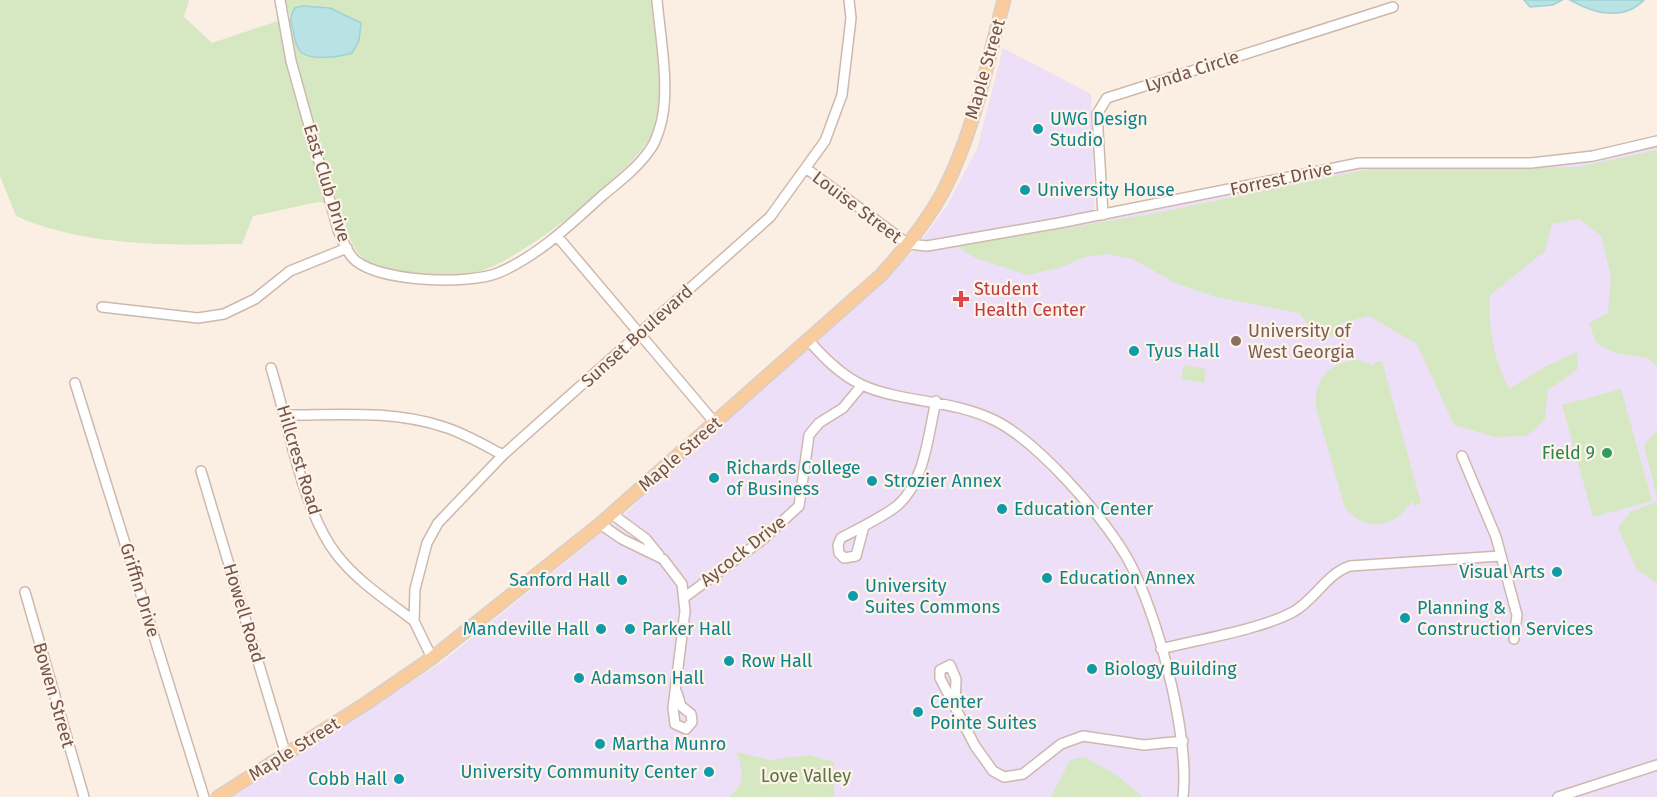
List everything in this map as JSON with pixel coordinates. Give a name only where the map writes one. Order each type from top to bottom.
[{"type":"main road","name":"Maple Street","points":[[224,795],[432,658],[612,514],[810,342],[880,276],[908,244],[943,192],[958,158],[978,99],[1004,0]]},
{"type":"street","name":"East Club Drive","points":[[280,0],[291,61],[338,230],[356,260],[390,275],[416,279],[458,279],[496,273],[556,236],[633,169],[650,150],[661,125],[664,89],[657,0]]},
{"type":"street","name":"Sunset Boulevard","points":[[432,658],[414,621],[417,570],[427,543],[438,523],[503,455],[770,217],[807,169],[825,141],[842,95],[851,18],[849,0]]},
{"type":"street","name":"Lynda Circle","points":[[1102,215],[1097,114],[1107,98],[1393,7]]},
{"type":"street","name":"Forrest Drive","points":[[908,244],[927,246],[1102,215],[1359,163],[1532,163],[1593,156],[1657,141]]},
{"type":"street","name":"Louise Street","points":[[807,169],[908,244]]},
{"type":"street","points":[[556,236],[715,423]]},
{"type":"street","points":[[102,307],[198,318],[224,314],[255,299],[290,271],[347,248]]},
{"type":"street","points":[[810,342],[838,370],[862,385],[879,391],[963,408],[994,420],[1036,449],[1069,484],[1126,556],[1148,606],[1183,741],[1183,797]]},
{"type":"street","name":"Hillcrest Road","points":[[271,368],[319,526],[336,555],[357,576],[414,621]]},
{"type":"street","name":"Griffin Drive","points":[[75,383],[204,797]]},
{"type":"street","name":"Aycock Drive","points":[[685,597],[762,540],[799,506],[809,435],[819,423],[843,408],[862,385]]},
{"type":"street","points":[[864,526],[897,506],[912,486],[923,461],[936,401]]},
{"type":"street","points":[[286,415],[388,415],[417,420],[445,427],[503,455]]},
{"type":"street","points":[[1462,456],[1496,537],[1517,615],[1514,639]]},
{"type":"street","name":"Howell Road","points":[[201,471],[286,754]]},
{"type":"street","points":[[612,514],[646,539],[682,584],[685,597],[677,693]]},
{"type":"street","points":[[600,524],[622,539],[663,559]]},
{"type":"street","points":[[1161,649],[1284,616],[1307,602],[1337,572],[1350,566],[1500,556]]},
{"type":"street","name":"Bowen Street","points":[[25,592],[84,797]]},
{"type":"street","points":[[955,704],[975,746],[996,774],[1004,777],[1023,774],[1060,744],[1083,736],[1138,744],[1183,741]]},
{"type":"street","points":[[1558,797],[1657,765]]},
{"type":"shaded area","name":"University of West Georgia","points":[[1003,48],[1091,94],[1095,222],[1362,167],[1531,163],[1610,153],[1657,139],[1657,797],[233,797],[442,662],[632,508],[649,487],[912,253],[946,207],[977,149]]},
{"type":"green space","points":[[0,0],[189,0],[184,17],[212,43],[290,17],[285,0],[651,0],[658,64],[658,114],[655,127],[645,145],[604,189],[576,212],[519,252],[495,266],[475,273],[450,275],[415,273],[393,270],[372,263],[355,249],[337,203],[318,202],[253,216],[242,244],[156,244],[98,239],[70,234],[16,216],[0,176]]},
{"type":"green space","points":[[1657,150],[1657,366],[1647,358],[1615,353],[1596,343],[1589,323],[1608,313],[1611,276],[1601,236],[1580,219],[1552,224],[1545,251],[1490,295],[1493,343],[1499,367],[1509,389],[1548,365],[1577,352],[1578,369],[1548,390],[1545,419],[1527,436],[1495,437],[1454,425],[1417,344],[1369,316],[1341,323],[1335,336],[1318,338],[1299,313],[1216,297],[1175,283],[1133,259],[1107,254],[1084,257],[1062,267],[1028,275],[975,258],[957,246],[1146,215],[1369,169],[1579,167]]},
{"type":"green space","points":[[1360,360],[1374,366],[1374,363],[1382,361],[1421,503],[1414,506],[1413,501],[1393,520],[1378,524],[1357,519],[1345,508],[1316,407],[1318,388],[1326,373],[1340,364]]},
{"type":"green space","points":[[1184,365],[1206,369],[1204,383],[1181,379]]},
{"type":"green space","name":"Field 9","points":[[1621,389],[1652,501],[1593,517],[1562,405]]},
{"type":"green space","points":[[1657,431],[1657,498],[1644,445]]},
{"type":"green space","points":[[1657,502],[1657,583],[1637,570],[1618,528],[1630,512]]},
{"type":"green space","name":"Love Valley","points":[[736,752],[770,760],[809,755],[834,762],[834,797],[728,797],[734,793],[740,783],[741,764]]},
{"type":"green space","points":[[1084,757],[1115,774],[1143,797],[1051,797],[1070,760]]},
{"type":"water","points":[[1524,0],[1562,0],[1553,5],[1530,7]]},
{"type":"water","points":[[1570,0],[1644,0],[1627,11],[1608,13],[1588,9]]},
{"type":"water","points":[[302,6],[330,8],[361,23],[359,41],[352,53],[333,57],[311,57],[301,52],[295,42],[291,19],[295,8]]},
{"type":"place","name":"UWG Design Studio","points":[[1038,129]]},
{"type":"place","name":"University House","points":[[1025,190]]},
{"type":"place","name":"Student Health Center","points":[[961,299]]},
{"type":"place","name":"University of West Georgia","points":[[1236,341]]},
{"type":"place","name":"Tyus Hall","points":[[1134,351]]},
{"type":"place","name":"Field 9","points":[[1607,453]]},
{"type":"place","name":"Richards College of Business","points":[[714,478]]},
{"type":"place","name":"Strozier Annex","points":[[872,481]]},
{"type":"place","name":"Education Center","points":[[1002,509]]},
{"type":"place","name":"Visual Arts","points":[[1557,572]]},
{"type":"place","name":"Education Annex","points":[[1047,578]]},
{"type":"place","name":"Sanford Hall","points":[[622,580]]},
{"type":"place","name":"University Suites Commons","points":[[853,596]]},
{"type":"place","name":"Planning & Construction Services","points":[[1405,618]]},
{"type":"place","name":"Mandeville Hall","points":[[601,629]]},
{"type":"place","name":"Parker Hall","points":[[630,629]]},
{"type":"place","name":"Row Hall","points":[[729,661]]},
{"type":"place","name":"Biology Building","points":[[1092,669]]},
{"type":"place","name":"Adamson Hall","points":[[579,678]]},
{"type":"place","name":"Center Pointe Suites","points":[[918,712]]},
{"type":"place","name":"Martha Munro","points":[[600,744]]},
{"type":"place","name":"University Community Center","points":[[709,772]]},
{"type":"place","name":"Cobb Hall","points":[[399,779]]}]
